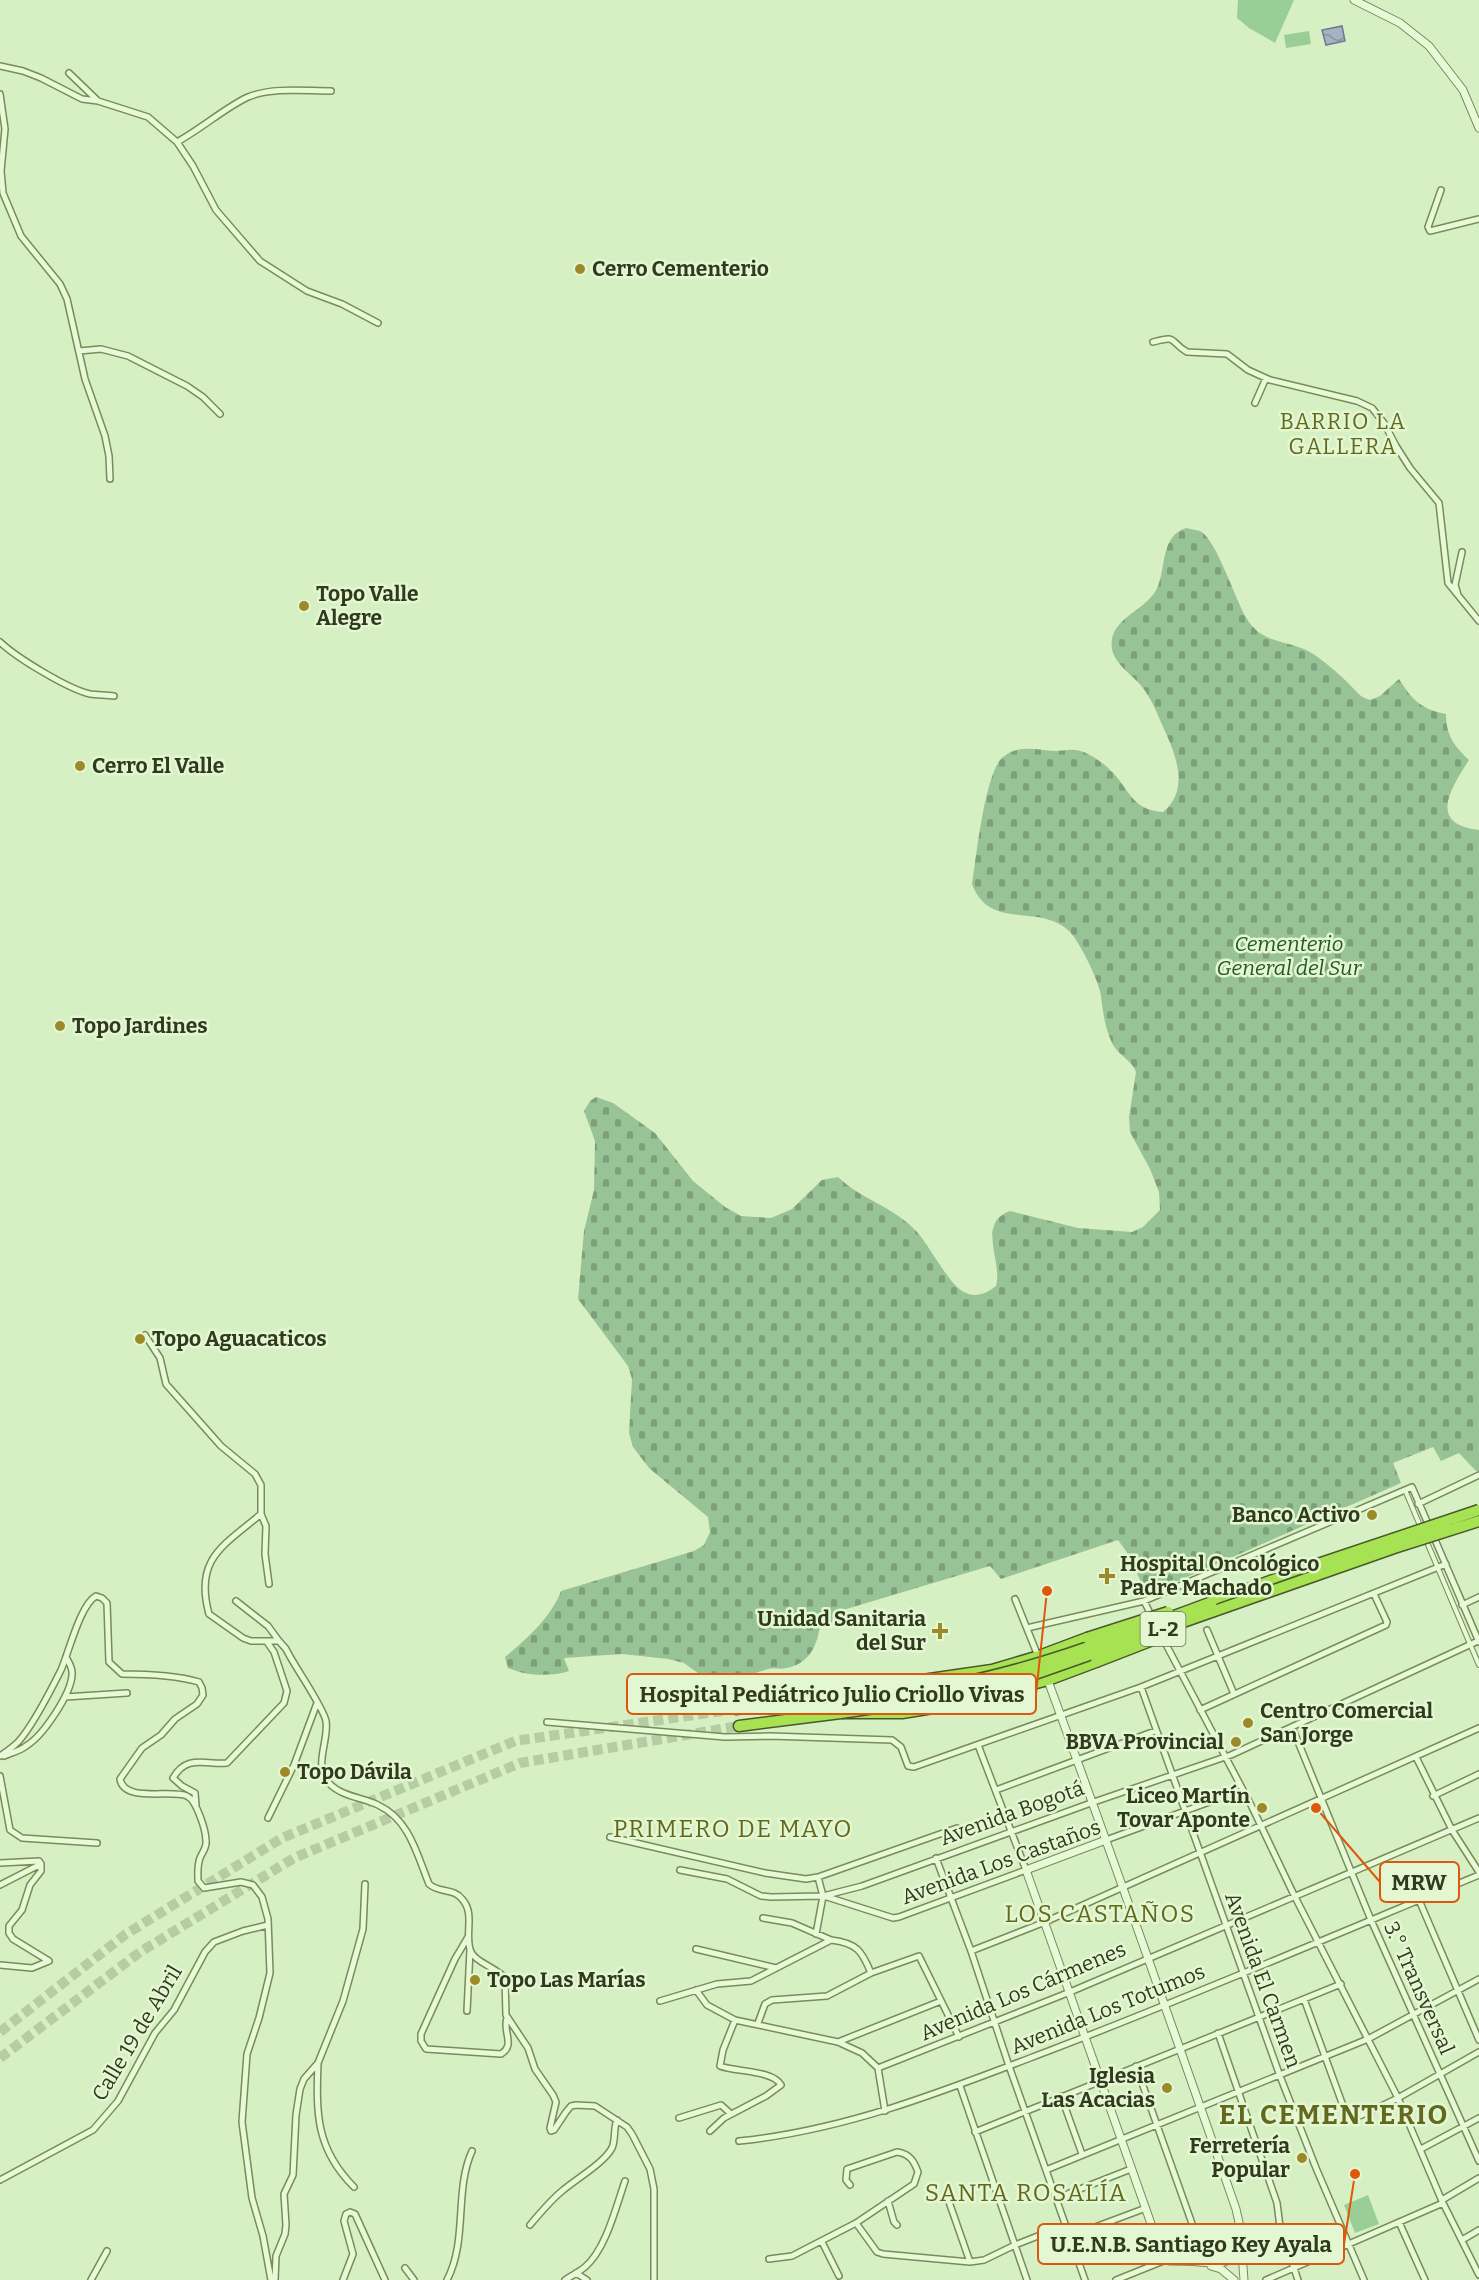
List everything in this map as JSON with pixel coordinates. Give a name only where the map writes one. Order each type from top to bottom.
[{"type":"highway","name":"L-2","points":[[736,1709],[925,1688],[1004,1673],[1068,1653],[1312,1566],[1479,1510]]},
{"type":"highway","name":"L-2","points":[[739,1726],[920,1702],[997,1685],[1070,1663],[1394,1548],[1479,1521]]},
{"type":"highway","points":[[842,1696],[881,1686],[964,1676],[1039,1656],[1157,1614],[1212,1602]]},
{"type":"highway","points":[[841,1713],[902,1713],[968,1701],[1048,1680],[1165,1635],[1192,1619]]},
{"type":"street","points":[[1354,0],[1400,23],[1429,46],[1462,90],[1479,128]]},
{"type":"street","points":[[0,66],[41,78],[82,99],[98,101],[148,117],[177,142],[194,166],[216,210],[260,261],[273,272],[307,291],[342,304],[378,323]]},
{"type":"street","points":[[69,73],[98,101]]},
{"type":"street","points":[[177,142],[199,130],[247,97],[277,91],[331,91]]},
{"type":"street","points":[[0,94],[4,109],[1,171],[3,193],[21,236],[60,284],[68,299],[94,409],[105,436],[111,479]]},
{"type":"street","points":[[1441,190],[1428,228],[1430,231],[1479,219]]},
{"type":"street","points":[[1153,342],[1167,338],[1173,339],[1186,352],[1227,354],[1248,370],[1266,378],[1365,404],[1379,415],[1410,468],[1438,504],[1448,583],[1479,621]]},
{"type":"street","points":[[79,351],[101,349],[128,356],[187,386],[220,414]]},
{"type":"street","points":[[1255,403],[1266,378]]},
{"type":"street","points":[[1462,552],[1455,588],[1467,609]]},
{"type":"street","points":[[0,642],[9,651],[88,694],[114,696]]},
{"type":"street","points":[[145,1335],[160,1358],[166,1384],[220,1446],[255,1474],[261,1485],[261,1514],[266,1526],[265,1554],[269,1584]]},
{"type":"street","points":[[1419,1504],[1479,1475]]},
{"type":"street","points":[[1027,1628],[1144,1601],[1412,1487],[1479,1642]]},
{"type":"street","points":[[1405,1490],[1479,1665]]},
{"type":"street","points":[[261,1514],[222,1547],[211,1560],[204,1580],[204,1598],[209,1614],[224,1627],[243,1638],[267,1642],[279,1641]]},
{"type":"street","points":[[547,1722],[725,1737],[770,1736],[892,1740],[901,1747],[908,1766],[914,1767],[1141,1688],[1446,1564]]},
{"type":"street","points":[[1200,1710],[1386,1625],[1387,1622],[1374,1594]]},
{"type":"street","points":[[0,1757],[19,1742],[42,1705],[66,1657],[83,1612],[91,1599],[96,1596],[107,1603],[109,1662],[122,1674],[199,1682],[203,1695],[197,1704],[175,1719],[161,1735],[142,1748],[120,1779],[121,1785],[127,1790],[154,1795],[187,1796],[196,1805]]},
{"type":"street","points":[[1462,1605],[1479,1597]]},
{"type":"street","points":[[1015,1599],[1039,1656],[1091,1803],[1124,1887],[1239,2221],[1244,2280]]},
{"type":"street","points":[[236,1601],[268,1626],[286,1649],[326,1720],[321,1764],[324,1778],[341,1792],[380,1806],[397,1819],[414,1842],[429,1884],[433,1888],[453,1892],[462,1898],[467,1908],[470,1926],[467,2010]]},
{"type":"street","points":[[1144,1601],[1398,2098],[1442,2201],[1479,2276]]},
{"type":"street","points":[[1207,1630],[1234,1694]]},
{"type":"street","points":[[267,1642],[274,1652],[287,1691],[284,1703],[227,1763],[214,1764],[199,1760],[189,1763],[173,1778],[195,1793],[196,1805],[207,1843],[198,1865],[198,1881],[204,1888],[241,1882],[253,1886],[262,1897],[268,1925],[270,1972],[259,2018],[247,2054],[242,2121],[252,2198],[273,2280]]},
{"type":"street","name":"Avenida Bogotá","points":[[680,1870],[726,1879],[761,1896],[823,1896],[861,1886],[1225,1757],[1470,1644],[1479,1642]]},
{"type":"street","points":[[0,1757],[26,1746],[38,1736],[65,1697],[73,1672],[66,1657]]},
{"type":"street","name":"Avenida El Carmen","points":[[1141,1688],[1280,2076],[1364,2280]]},
{"type":"street","points":[[65,1697],[127,1693]]},
{"type":"street","points":[[268,1818],[294,1765],[317,1703]]},
{"type":"street","name":"3.° Transversal","points":[[1292,1727],[1371,1920],[1479,2161]]},
{"type":"street","points":[[971,1951],[1045,1922],[1479,1728]]},
{"type":"street","points":[[996,1790],[1155,1731]]},
{"type":"street","points":[[978,1744],[1012,1831],[1131,2169],[1166,2260]]},
{"type":"street","points":[[1416,1757],[1433,1796],[1479,1874]]},
{"type":"street","points":[[1433,1796],[1479,1774]]},
{"type":"street","points":[[0,1776],[9,1826],[14,1834],[22,1838],[97,1843]]},
{"type":"street","name":"Avenida Los Castaños","points":[[823,1896],[893,1918],[1242,1790]]},
{"type":"street","name":"Avenida Los Cármenes","points":[[878,2068],[1070,1992],[1479,1818]]},
{"type":"street","points":[[610,1837],[765,1873],[806,1879],[818,1877],[957,1828]]},
{"type":"street","points":[[936,1858],[996,2021],[1009,2066],[1085,2280]]},
{"type":"street","points":[[0,1863],[39,1861],[41,1864]]},
{"type":"street","points":[[0,1885],[41,1864]]},
{"type":"street","points":[[0,1965],[32,1968],[49,1961],[14,1939],[9,1933],[9,1926],[22,1910],[30,1885],[39,1874],[41,1864]]},
{"type":"street","name":"Avenida Los Totumos","points":[[739,2141],[781,2137],[885,2111],[960,2086],[1165,2005],[1479,1874]]},
{"type":"street","points":[[816,1934],[823,1896],[818,1877]]},
{"type":"street","points":[[273,2280],[276,2256],[285,2234],[284,2194],[293,2175],[297,2102],[304,2079],[318,2064],[344,2001],[363,1929],[365,1884]]},
{"type":"street","points":[[1419,1900],[1479,2040]]},
{"type":"street","points":[[763,1918],[792,1923],[831,1940],[859,1948],[872,1973]]},
{"type":"street","name":"Calle 19 de Abril","points":[[0,2180],[93,2130],[118,2102],[155,2033],[174,2010],[195,1970],[214,1942],[268,1925]]},
{"type":"street","points":[[469,1936],[421,2034],[423,2046],[426,2049],[501,2054],[507,2050],[508,2046],[505,2024],[507,2018],[505,1978],[473,1955],[470,1950]]},
{"type":"street","points":[[660,2001],[717,1984],[751,1981],[831,1940]]},
{"type":"street","points":[[696,1949],[776,1968]]},
{"type":"street","points":[[758,2024],[765,2004],[772,2000],[827,1996],[872,1973],[919,1956],[959,2037]]},
{"type":"street","points":[[0,1971],[9,1965]]},
{"type":"street","points":[[1046,2170],[1368,2039],[1479,1979]]},
{"type":"street","points":[[975,2132],[1341,1984]]},
{"type":"street","points":[[696,1990],[707,2005],[735,2020],[838,2042],[862,2053],[878,2068],[885,2111]]},
{"type":"street","points":[[1304,1999],[1350,2118],[1362,2115],[1398,2098],[1479,2052]]},
{"type":"street","points":[[838,2042],[941,2001]]},
{"type":"street","points":[[507,2018],[528,2048],[535,2069],[554,2095],[556,2107],[551,2131],[566,2112],[576,2104],[595,2106],[627,2127],[632,2134],[650,2169],[654,2189],[655,2213],[652,2248],[654,2280]]},
{"type":"street","points":[[710,2131],[731,2114],[773,2092],[781,2085],[777,2079],[769,2075],[720,2066],[723,2050],[735,2020]]},
{"type":"street","points":[[1218,2034],[1278,2203],[1280,2227],[1298,2280]]},
{"type":"street","points":[[318,2064],[317,2109],[325,2145],[337,2169],[354,2187]]},
{"type":"street","points":[[1136,2066],[1206,2263],[1221,2269],[1234,2280]]},
{"type":"street","points":[[960,2086],[1028,2280]]},
{"type":"street","points":[[1061,2096],[1082,2154]]},
{"type":"street","points":[[679,2118],[721,2105],[731,2114]]},
{"type":"street","points":[[1421,2149],[1479,2118]]},
{"type":"street","points":[[530,2225],[560,2192],[599,2162],[610,2150],[617,2120]]},
{"type":"street","points":[[447,2280],[455,2262],[464,2173],[472,2151]]},
{"type":"street","points":[[770,2259],[792,2256],[856,2223],[914,2184],[917,2179],[915,2165],[912,2158],[897,2152],[847,2169],[846,2180],[850,2185]]},
{"type":"street","points":[[1057,2198],[1131,2169]]},
{"type":"street","points":[[1266,2280],[1399,2222],[1442,2201],[1479,2178]]},
{"type":"street","points":[[565,2280],[586,2266],[597,2250],[611,2223],[625,2181]]},
{"type":"street","points":[[948,2199],[970,2262]]},
{"type":"street","points":[[888,2201],[897,2225]]},
{"type":"street","points":[[1071,2236],[1146,2208]]},
{"type":"street","points":[[344,2280],[353,2254],[344,2221],[346,2214],[350,2212],[355,2214],[385,2280]]},
{"type":"street","points":[[1399,2222],[1425,2280]]},
{"type":"street","points":[[856,2223],[876,2252],[970,2262],[984,2260],[1066,2225]]},
{"type":"street","points":[[1462,2240],[1479,2230]]},
{"type":"street","points":[[822,2242],[839,2276]]},
{"type":"street","points":[[1116,2280],[1166,2260],[1213,2264],[1228,2261],[1241,2249]]},
{"type":"street","points":[[91,2280],[107,2251]]},
{"type":"street","points":[[405,2268],[414,2280]]},
{"type":"street","points":[[576,2273],[587,2280]]},
{"type":"green space","points":[[1238,0],[1294,0],[1275,43],[1237,18]]},
{"type":"green space","points":[[1309,31],[1311,44],[1286,48],[1284,35]]},
{"type":"green space","name":"Cementerio General del Sur","points":[[1186,528],[1200,531],[1213,546],[1242,610],[1253,627],[1260,633],[1310,652],[1332,668],[1360,695],[1370,700],[1380,696],[1399,679],[1408,693],[1418,702],[1446,714],[1447,728],[1452,740],[1469,760],[1451,792],[1448,812],[1453,820],[1463,826],[1479,830],[1479,1471],[1476,1471],[1459,1453],[1441,1461],[1433,1447],[1393,1463],[1401,1483],[1155,1591],[1145,1590],[1126,1551],[1118,1540],[1001,1579],[990,1566],[833,1613],[832,1624],[820,1627],[814,1648],[795,1666],[782,1669],[770,1668],[720,1683],[713,1684],[684,1663],[622,1654],[564,1658],[569,1671],[554,1674],[538,1675],[508,1668],[505,1657],[545,1618],[561,1591],[694,1551],[704,1545],[710,1532],[708,1517],[649,1468],[633,1447],[629,1433],[632,1379],[628,1366],[578,1299],[584,1231],[594,1190],[595,1141],[584,1111],[590,1101],[596,1097],[613,1103],[655,1133],[693,1181],[725,1207],[741,1216],[771,1218],[792,1209],[822,1180],[838,1177],[857,1192],[908,1223],[956,1286],[971,1295],[984,1293],[996,1286],[992,1233],[994,1224],[1010,1211],[1078,1228],[1132,1232],[1143,1227],[1160,1210],[1159,1192],[1150,1169],[1130,1132],[1129,1117],[1136,1072],[1110,1039],[1100,989],[1083,952],[1069,931],[1057,923],[1044,918],[991,908],[980,899],[972,884],[982,816],[991,779],[1003,757],[1015,750],[1078,750],[1093,756],[1106,766],[1137,803],[1144,807],[1163,812],[1171,803],[1178,783],[1173,750],[1146,693],[1114,655],[1112,638],[1122,622],[1153,595],[1158,586],[1168,545],[1178,532]]},
{"type":"green space","points":[[1368,2195],[1379,2224],[1355,2233],[1344,2205]]},
{"type":"water","points":[[1342,26],[1345,41],[1326,45],[1322,30]]},
{"type":"tunnel","points":[[0,2032],[126,1934],[282,1838],[515,1741],[736,1709]]},
{"type":"tunnel","points":[[0,2058],[140,1952],[294,1858],[520,1763],[739,1726]]},
{"type":"place","name":"Cerro Cementerio","points":[[580,269]]},
{"type":"place","name":"Topo Valle Alegre","points":[[304,606]]},
{"type":"place","name":"Cerro El Valle","points":[[80,766]]},
{"type":"place","name":"Topo Jardines","points":[[60,1026]]},
{"type":"place","name":"Topo Aguacaticos","points":[[140,1339]]},
{"type":"place","name":"Banco Activo","points":[[1372,1515]]},
{"type":"place","name":"Hospital Oncológico Padre Machado","points":[[1107,1576]]},
{"type":"place","name":"Hospital Pediátrico Julio Criollo Vivas","points":[[1047,1591]]},
{"type":"place","name":"Unidad Sanitaria del Sur","points":[[940,1631]]},
{"type":"place","name":"Centro Comercial San Jorge","points":[[1248,1723]]},
{"type":"place","name":"BBVA Provincial","points":[[1236,1742]]},
{"type":"place","name":"Topo Dávila","points":[[285,1772]]},
{"type":"place","name":"Liceo Martín Tovar Aponte","points":[[1262,1808]]},
{"type":"place","name":"MRW","points":[[1316,1808]]},
{"type":"place","name":"Topo Las Marías","points":[[475,1980]]},
{"type":"place","name":"Iglesia Las Acacias","points":[[1167,2088]]},
{"type":"place","name":"Ferretería Popular","points":[[1302,2158]]},
{"type":"place","name":"U.E.N.B. Santiago Key Ayala","points":[[1355,2174]]},
{"type":"district","name":"BARRIO LA GALLERA","points":[[1343,434]]},
{"type":"district","name":"PRIMERO DE MAYO","points":[[733,1829]]},
{"type":"district","name":"LOS CASTAÑOS","points":[[1100,1914]]},
{"type":"district","name":"EL CEMENTERIO","points":[[1334,2115]]},
{"type":"district","name":"SANTA ROSALÍA","points":[[1026,2193]]}]
